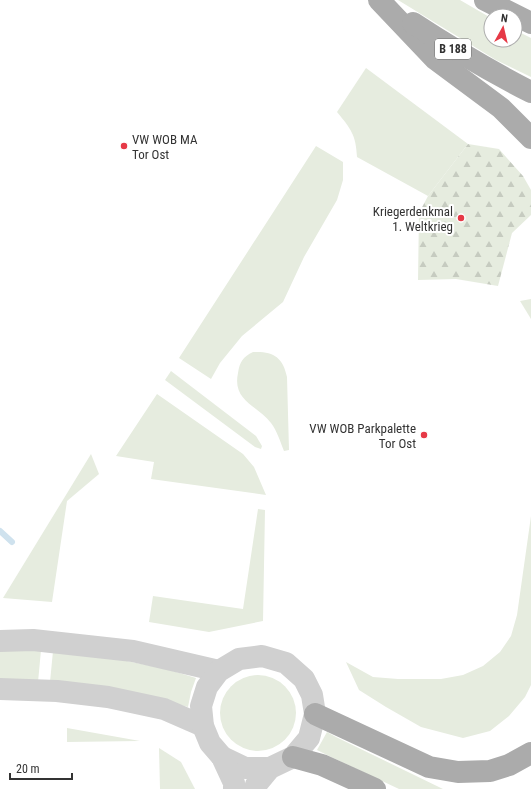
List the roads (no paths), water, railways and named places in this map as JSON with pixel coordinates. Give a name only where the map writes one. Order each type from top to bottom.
[{"type":"main road","name":"B 188","points":[[379,0],[444,44],[531,92]]},
{"type":"main road","points":[[379,0],[435,59],[501,108],[531,138]]},
{"type":"main road","points":[[485,0],[531,23]]},
{"type":"main road","points":[[315,714],[429,767],[458,772],[490,771],[509,765],[531,753]]},
{"type":"main road","points":[[293,757],[322,765],[375,789]]},
{"type":"street","points":[[0,640],[33,640],[133,651],[219,671]]},
{"type":"street","points":[[234,789],[234,783],[222,757],[210,743],[202,726],[201,706],[207,687],[219,671],[239,659],[262,656],[286,663],[304,679],[312,695],[315,714],[309,738],[293,757],[270,768],[256,785],[255,789]]},
{"type":"street","points":[[0,689],[57,691],[108,697],[164,709],[202,726]]},
{"type":"street","points":[[222,757],[245,768],[270,768]]},
{"type":"waterway","points":[[0,531],[12,542]]},
{"type":"place","name":"VW WOB MA Tor Ost","points":[[124,146]]},
{"type":"place","name":"Kriegerdenkmal 1. Weltkrieg","points":[[461,218]]},
{"type":"place","name":"VW WOB Parkpalette Tor Ost","points":[[424,435]]}]
